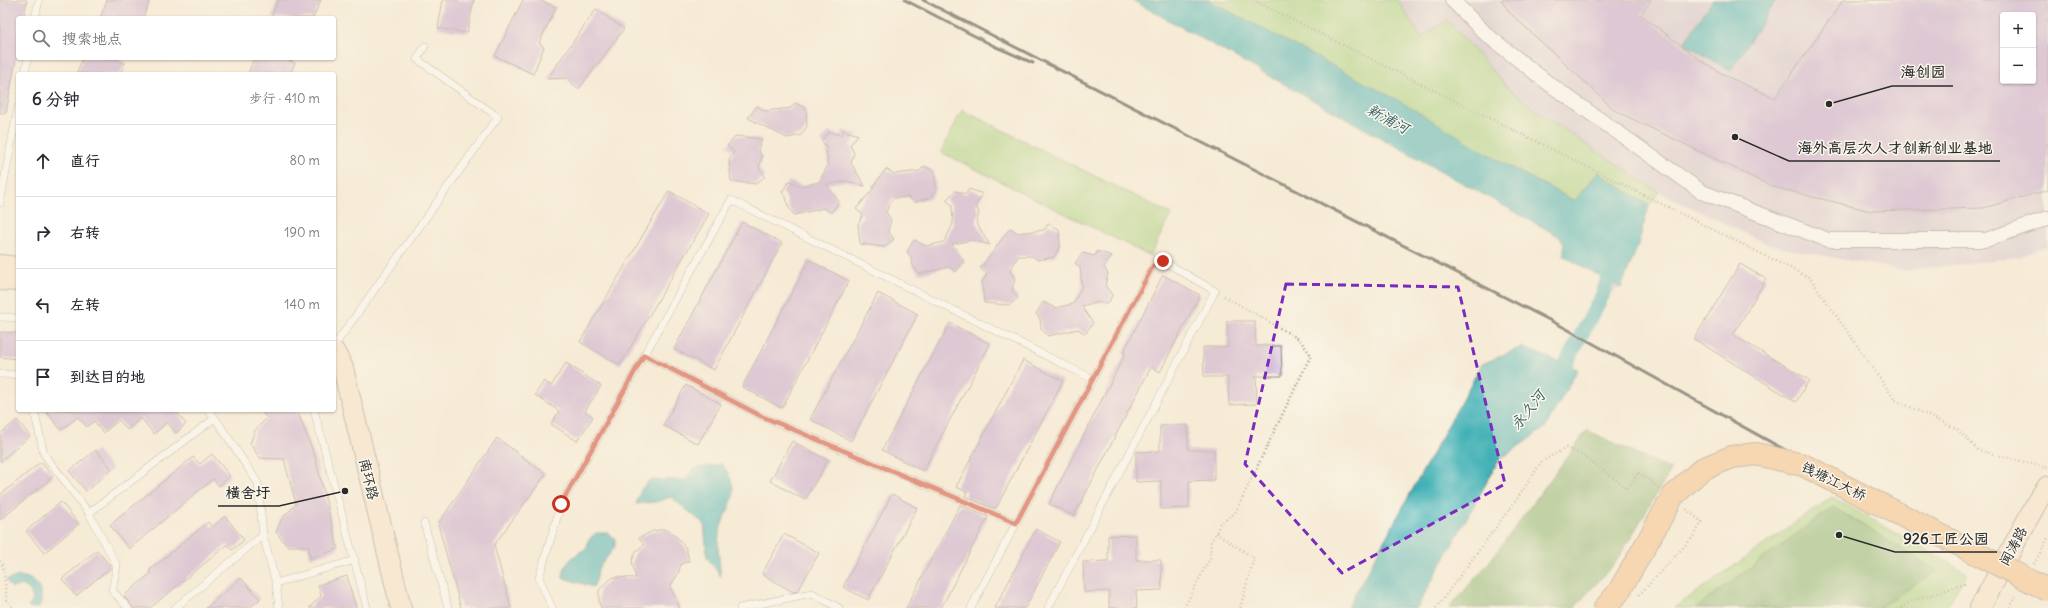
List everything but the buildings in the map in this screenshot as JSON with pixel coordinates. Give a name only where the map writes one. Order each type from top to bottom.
[{"type":"main road","points":[[0,265],[16,267]]},
{"type":"main road","points":[[0,280],[16,281]]},
{"type":"main road","name":"南环路","points":[[336,355],[343,368],[400,608]]},
{"type":"main road","name":"南环路","points":[[336,382],[393,608]]},
{"type":"main road","name":"钱塘江大桥","points":[[1605,608],[1618,593],[1673,496],[1702,469],[1732,457],[1756,454],[1803,465],[2048,590]]},
{"type":"main road","name":"闻涛路","points":[[1980,608],[2038,500],[2048,486]]},
{"type":"street","points":[[1452,0],[1487,36],[1548,84],[1702,192],[1828,240],[1986,240],[2048,218]]},
{"type":"lane","points":[[35,16],[39,0]]},
{"type":"lane","points":[[336,343],[498,117],[417,59],[425,46]]},
{"type":"lane","points":[[24,72],[28,60]]},
{"type":"lane","points":[[0,203],[16,119]]},
{"type":"lane","points":[[552,608],[539,578],[561,504],[730,200],[1093,379]]},
{"type":"lane","points":[[971,608],[1153,266],[1163,261],[1216,291],[1048,608]]},
{"type":"lane","points":[[0,316],[16,318]]},
{"type":"lane","points":[[644,355],[761,416],[1016,523]]},
{"type":"lane","points":[[0,374],[16,375]]},
{"type":"lane","points":[[34,412],[44,454],[89,513],[117,566],[112,590],[128,608]]},
{"type":"lane","points":[[209,412],[215,418],[258,482],[263,535],[276,583],[279,608]]},
{"type":"lane","points":[[315,412],[367,608]]},
{"type":"lane","points":[[89,513],[215,418]]},
{"type":"lane","points":[[424,523],[448,608]]},
{"type":"lane","points":[[176,608],[263,535]]},
{"type":"lane","points":[[276,583],[355,560]]},
{"type":"lane","points":[[740,608],[812,593],[839,608]]},
{"type":"path","points":[[1253,0],[1810,278],[1895,400],[1958,429],[1978,450],[2048,468]]},
{"type":"path","points":[[1184,608],[1210,558],[1211,541],[1220,524],[1235,513],[1311,355],[1299,339],[1216,291]]},
{"type":"path","points":[[1436,608],[1517,499],[1542,461],[1566,448],[1584,456],[1628,489],[1638,472],[1662,490]]},
{"type":"path","points":[[1637,597],[1693,537],[1702,522],[1685,508]]},
{"type":"path","points":[[1216,533],[1254,558],[1240,608]]},
{"type":"path","points":[[0,560],[3,566],[6,602],[14,608]]},
{"type":"path","points":[[1901,608],[1909,602],[1968,583]]},
{"type":"highlighted area","points":[[1286,284],[1458,287],[1505,484],[1342,573],[1245,464]]},
{"type":"shaded area","points":[[1168,0],[2048,0],[2048,246],[2018,257],[1905,271],[1772,246],[1659,192],[1649,206],[1637,248],[1621,288],[1602,296],[1607,281],[1608,238]]},
{"type":"green space","points":[[1194,0],[1398,0],[1421,38],[1447,20],[1507,87],[1542,115],[1659,192],[1649,206],[1598,173],[1575,201]]},
{"type":"green space","points":[[962,110],[1171,214],[1150,256],[941,152]]},
{"type":"green space","points":[[1587,430],[1671,470],[1616,562],[1574,608],[1449,608],[1487,565]]},
{"type":"green space","points":[[1832,497],[1967,573],[1946,608],[1674,608]]},
{"type":"green space","points":[[1833,507],[1937,571],[1878,608],[1696,608]]},
{"type":"water","name":"新浦河","points":[[1132,0],[1208,0],[1396,99],[1517,171],[1574,201],[1598,172],[1649,206],[1637,248],[1621,288],[1564,256],[1564,244],[1560,237]]},
{"type":"water","points":[[1713,0],[1776,0],[1730,71],[1684,43]]},
{"type":"water","points":[[1521,347],[1578,369],[1545,428],[1499,460],[1417,608],[1347,608],[1482,364]]},
{"type":"water","points":[[722,464],[733,485],[733,494],[718,541],[721,577],[707,557],[704,524],[671,497],[656,502],[636,504],[641,490],[649,480],[686,480],[692,469]]},
{"type":"water","points":[[596,533],[608,533],[615,538],[615,547],[598,569],[597,578],[593,587],[563,578],[563,573],[567,564],[570,560],[587,548],[588,540]]},
{"type":"water","points":[[19,576],[30,579],[38,586],[41,596],[39,608],[28,608],[33,600],[30,590],[22,585],[12,588],[6,580]]},
{"type":"waterway","name":"永久河","points":[[1553,379],[1566,363],[1602,296],[1607,281],[1608,261]]},
{"type":"railway","points":[[905,0],[994,46],[1033,63]]},
{"type":"railway","points":[[923,0],[1565,328],[1805,461],[2048,586]]},
{"type":"place","name":"海创园","points":[[1829,104]]},
{"type":"place","name":"海外高层次人才创新创业基地","points":[[1735,137]]},
{"type":"place","name":"横舍圩","points":[[345,491]]},
{"type":"place","name":"926工匠公园","points":[[1839,535]]},
{"type":"route","points":[[561,504],[644,355],[761,416],[1016,523],[1153,266],[1163,261]]}]
